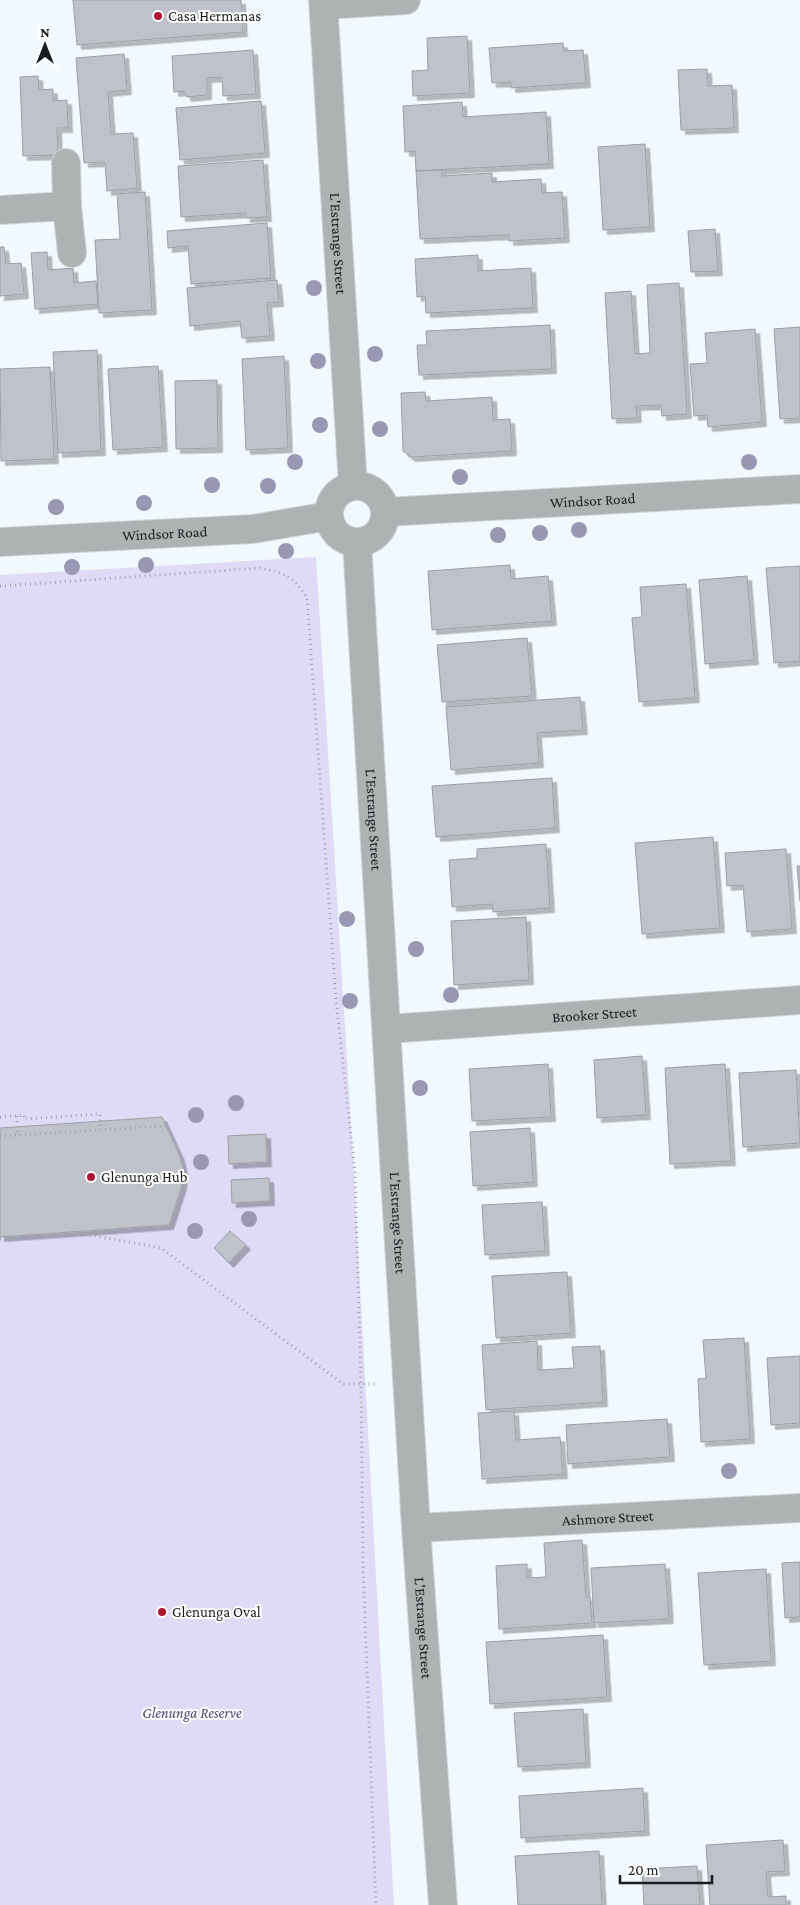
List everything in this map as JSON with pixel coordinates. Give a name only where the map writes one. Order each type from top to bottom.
[{"type":"street","points":[[323,2],[406,0]]},
{"type":"street","name":"L'Estrange Street","points":[[323,2],[353,486]]},
{"type":"street","points":[[66,163],[67,206],[72,253]]},
{"type":"street","points":[[0,210],[67,206]]},
{"type":"street","points":[[353,486],[362,486],[378,495],[383,503],[385,512],[384,521],[374,536],[357,542],[348,541],[335,531],[329,516],[332,499],[345,488],[353,486]]},
{"type":"street","name":"Windsor Road","points":[[385,512],[800,489]]},
{"type":"street","name":"Windsor Road","points":[[0,542],[253,529],[329,516]]},
{"type":"street","name":"L'Estrange Street","points":[[357,542],[416,1528],[443,1905]]},
{"type":"street","name":"Brooker Street","points":[[387,1029],[800,1000]]},
{"type":"street","name":"Ashmore Street","points":[[416,1528],[800,1508]]},
{"type":"path","points":[[0,586],[260,568],[280,572],[295,581],[307,597],[336,1000],[355,1172],[361,1384],[363,1566],[376,1905]]},
{"type":"path","points":[[0,1117],[24,1115],[24,1119],[100,1114],[101,1130]]},
{"type":"path","points":[[17,1116],[18,1135]]},
{"type":"path","points":[[0,1136],[166,1126]]},
{"type":"path","points":[[0,1239],[84,1234],[161,1248],[343,1384],[361,1384]]},
{"type":"green space","name":"Glenunga Reserve","points":[[316,557],[353,1157],[394,1905],[0,1905],[0,575]]},
{"type":"building","name":"Casa Hermanas","points":[[73,0],[241,0],[243,32],[77,45]]},
{"type":"building","points":[[467,36],[470,93],[413,96],[412,71],[428,70],[427,38]]},
{"type":"building","points":[[563,43],[564,51],[583,50],[586,83],[511,88],[511,82],[492,83],[489,48]]},
{"type":"building","points":[[253,50],[256,94],[223,96],[222,77],[207,78],[207,95],[187,97],[184,91],[174,92],[172,56]]},
{"type":"building","points":[[124,54],[127,90],[108,92],[111,134],[133,133],[137,188],[107,191],[105,162],[84,163],[76,58]]},
{"type":"building","points":[[707,69],[708,86],[732,85],[734,128],[681,130],[678,70]]},
{"type":"building","points":[[38,76],[39,90],[53,89],[53,101],[67,100],[68,128],[57,128],[58,155],[23,156],[20,77]]},
{"type":"building","points":[[261,101],[265,153],[180,160],[176,108]]},
{"type":"building","points":[[462,102],[463,117],[546,112],[549,164],[416,171],[415,151],[405,152],[403,106]]},
{"type":"building","points":[[645,144],[650,227],[603,230],[598,147]]},
{"type":"building","points":[[263,160],[267,217],[246,218],[246,213],[181,217],[178,166]]},
{"type":"building","points":[[442,170],[442,176],[492,173],[492,182],[541,179],[542,193],[562,192],[565,238],[509,241],[509,235],[420,239],[416,171]]},
{"type":"building","points":[[145,192],[152,310],[99,313],[95,240],[120,239],[117,194]]},
{"type":"building","points":[[267,223],[271,278],[191,284],[188,246],[168,248],[167,231]]},
{"type":"building","points":[[715,229],[718,271],[691,272],[688,231]]},
{"type":"building","points":[[0,247],[4,247],[6,264],[21,263],[24,294],[0,296]]},
{"type":"building","points":[[47,252],[48,270],[73,268],[74,283],[96,281],[98,304],[35,309],[31,253]]},
{"type":"building","points":[[478,255],[478,271],[531,268],[533,308],[426,313],[425,296],[417,297],[415,259]]},
{"type":"building","points":[[277,280],[279,302],[267,303],[270,336],[242,338],[240,321],[190,326],[187,288]]},
{"type":"building","points":[[679,283],[687,414],[662,416],[661,405],[636,406],[637,418],[612,419],[605,293],[631,291],[635,354],[650,353],[647,285]]},
{"type":"building","points":[[550,325],[552,369],[419,375],[417,345],[427,345],[426,331]]},
{"type":"building","points":[[800,327],[800,418],[780,419],[774,329]]},
{"type":"building","points":[[755,329],[762,422],[708,427],[707,415],[694,416],[690,364],[707,363],[705,333]]},
{"type":"building","points":[[97,350],[101,451],[58,453],[53,352]]},
{"type":"building","points":[[284,356],[288,448],[246,450],[242,359]]},
{"type":"building","points":[[158,366],[163,447],[113,450],[108,369]]},
{"type":"building","points":[[50,367],[54,459],[1,461],[0,369]]},
{"type":"building","points":[[217,380],[218,448],[176,449],[175,381]]},
{"type":"building","points":[[425,392],[426,401],[492,397],[493,420],[510,419],[512,451],[411,457],[403,451],[401,393]]},
{"type":"building","points":[[510,565],[511,579],[548,576],[552,621],[432,630],[428,571]]},
{"type":"building","points":[[800,566],[800,661],[774,663],[766,568]]},
{"type":"building","points":[[747,576],[754,660],[705,664],[699,580]]},
{"type":"building","points":[[686,584],[695,698],[639,702],[632,618],[642,617],[640,587]]},
{"type":"building","points":[[527,638],[532,696],[442,702],[437,645]]},
{"type":"building","points":[[580,697],[583,730],[537,733],[539,763],[451,770],[446,707]]},
{"type":"building","points":[[552,778],[555,828],[436,837],[432,786]]},
{"type":"building","points":[[713,837],[720,928],[642,934],[635,843]]},
{"type":"building","points":[[546,844],[550,908],[493,912],[492,904],[452,907],[449,860],[477,858],[477,849]]},
{"type":"building","points":[[786,849],[792,929],[747,932],[743,885],[727,886],[725,853]]},
{"type":"building","points":[[797,866],[800,866],[800,901]]},
{"type":"building","points":[[526,917],[529,980],[454,985],[451,921]]},
{"type":"building","points":[[642,1056],[646,1115],[597,1118],[594,1060]]},
{"type":"building","points":[[548,1064],[551,1117],[472,1121],[469,1069]]},
{"type":"building","points":[[725,1064],[731,1161],[670,1164],[665,1068]]},
{"type":"building","points":[[796,1070],[800,1143],[743,1147],[739,1073]]},
{"type":"building","name":"Glenunga Hub","points":[[162,1117],[179,1154],[183,1169],[182,1185],[169,1225],[0,1237],[0,1128]]},
{"type":"building","points":[[530,1128],[533,1182],[473,1186],[470,1132]]},
{"type":"building","points":[[266,1134],[267,1162],[229,1164],[228,1136]]},
{"type":"building","points":[[269,1178],[270,1201],[232,1203],[231,1180]]},
{"type":"building","points":[[542,1202],[545,1251],[485,1255],[482,1205]]},
{"type":"building","points":[[230,1231],[246,1245],[229,1263],[214,1248]]},
{"type":"building","points":[[567,1272],[571,1333],[496,1338],[492,1276]]},
{"type":"building","points":[[744,1338],[750,1439],[701,1442],[698,1379],[706,1378],[703,1340]]},
{"type":"building","points":[[537,1341],[538,1370],[574,1368],[572,1347],[600,1346],[603,1402],[486,1410],[482,1345]]},
{"type":"building","points":[[800,1356],[800,1423],[771,1425],[767,1358]]},
{"type":"building","points":[[514,1411],[516,1440],[560,1437],[563,1474],[482,1479],[478,1413]]},
{"type":"building","points":[[667,1419],[670,1457],[568,1464],[566,1425]]},
{"type":"building","points":[[582,1540],[586,1597],[590,1597],[592,1623],[499,1629],[496,1566],[527,1564],[527,1578],[546,1577],[544,1543]]},
{"type":"building","points":[[800,1562],[800,1617],[785,1618],[782,1563]]},
{"type":"building","points":[[665,1564],[669,1619],[594,1623],[591,1568]]},
{"type":"building","points":[[766,1569],[771,1661],[704,1665],[698,1573]]},
{"type":"building","points":[[603,1635],[607,1697],[490,1704],[486,1642]]},
{"type":"building","points":[[583,1709],[586,1763],[518,1767],[514,1713]]},
{"type":"building","points":[[643,1788],[645,1831],[521,1838],[519,1796]]},
{"type":"building","points":[[783,1840],[785,1871],[766,1872],[768,1897],[786,1896],[786,1905],[710,1905],[706,1845]]},
{"type":"building","points":[[599,1851],[602,1905],[518,1905],[515,1856]]},
{"type":"building","points":[[697,1866],[700,1905],[644,1905],[642,1869]]},
{"type":"place","name":"Casa Hermanas","points":[[158,16]]},
{"type":"place","name":"Glenunga Hub","points":[[91,1177]]},
{"type":"place","name":"Glenunga Oval","points":[[162,1612]]}]
